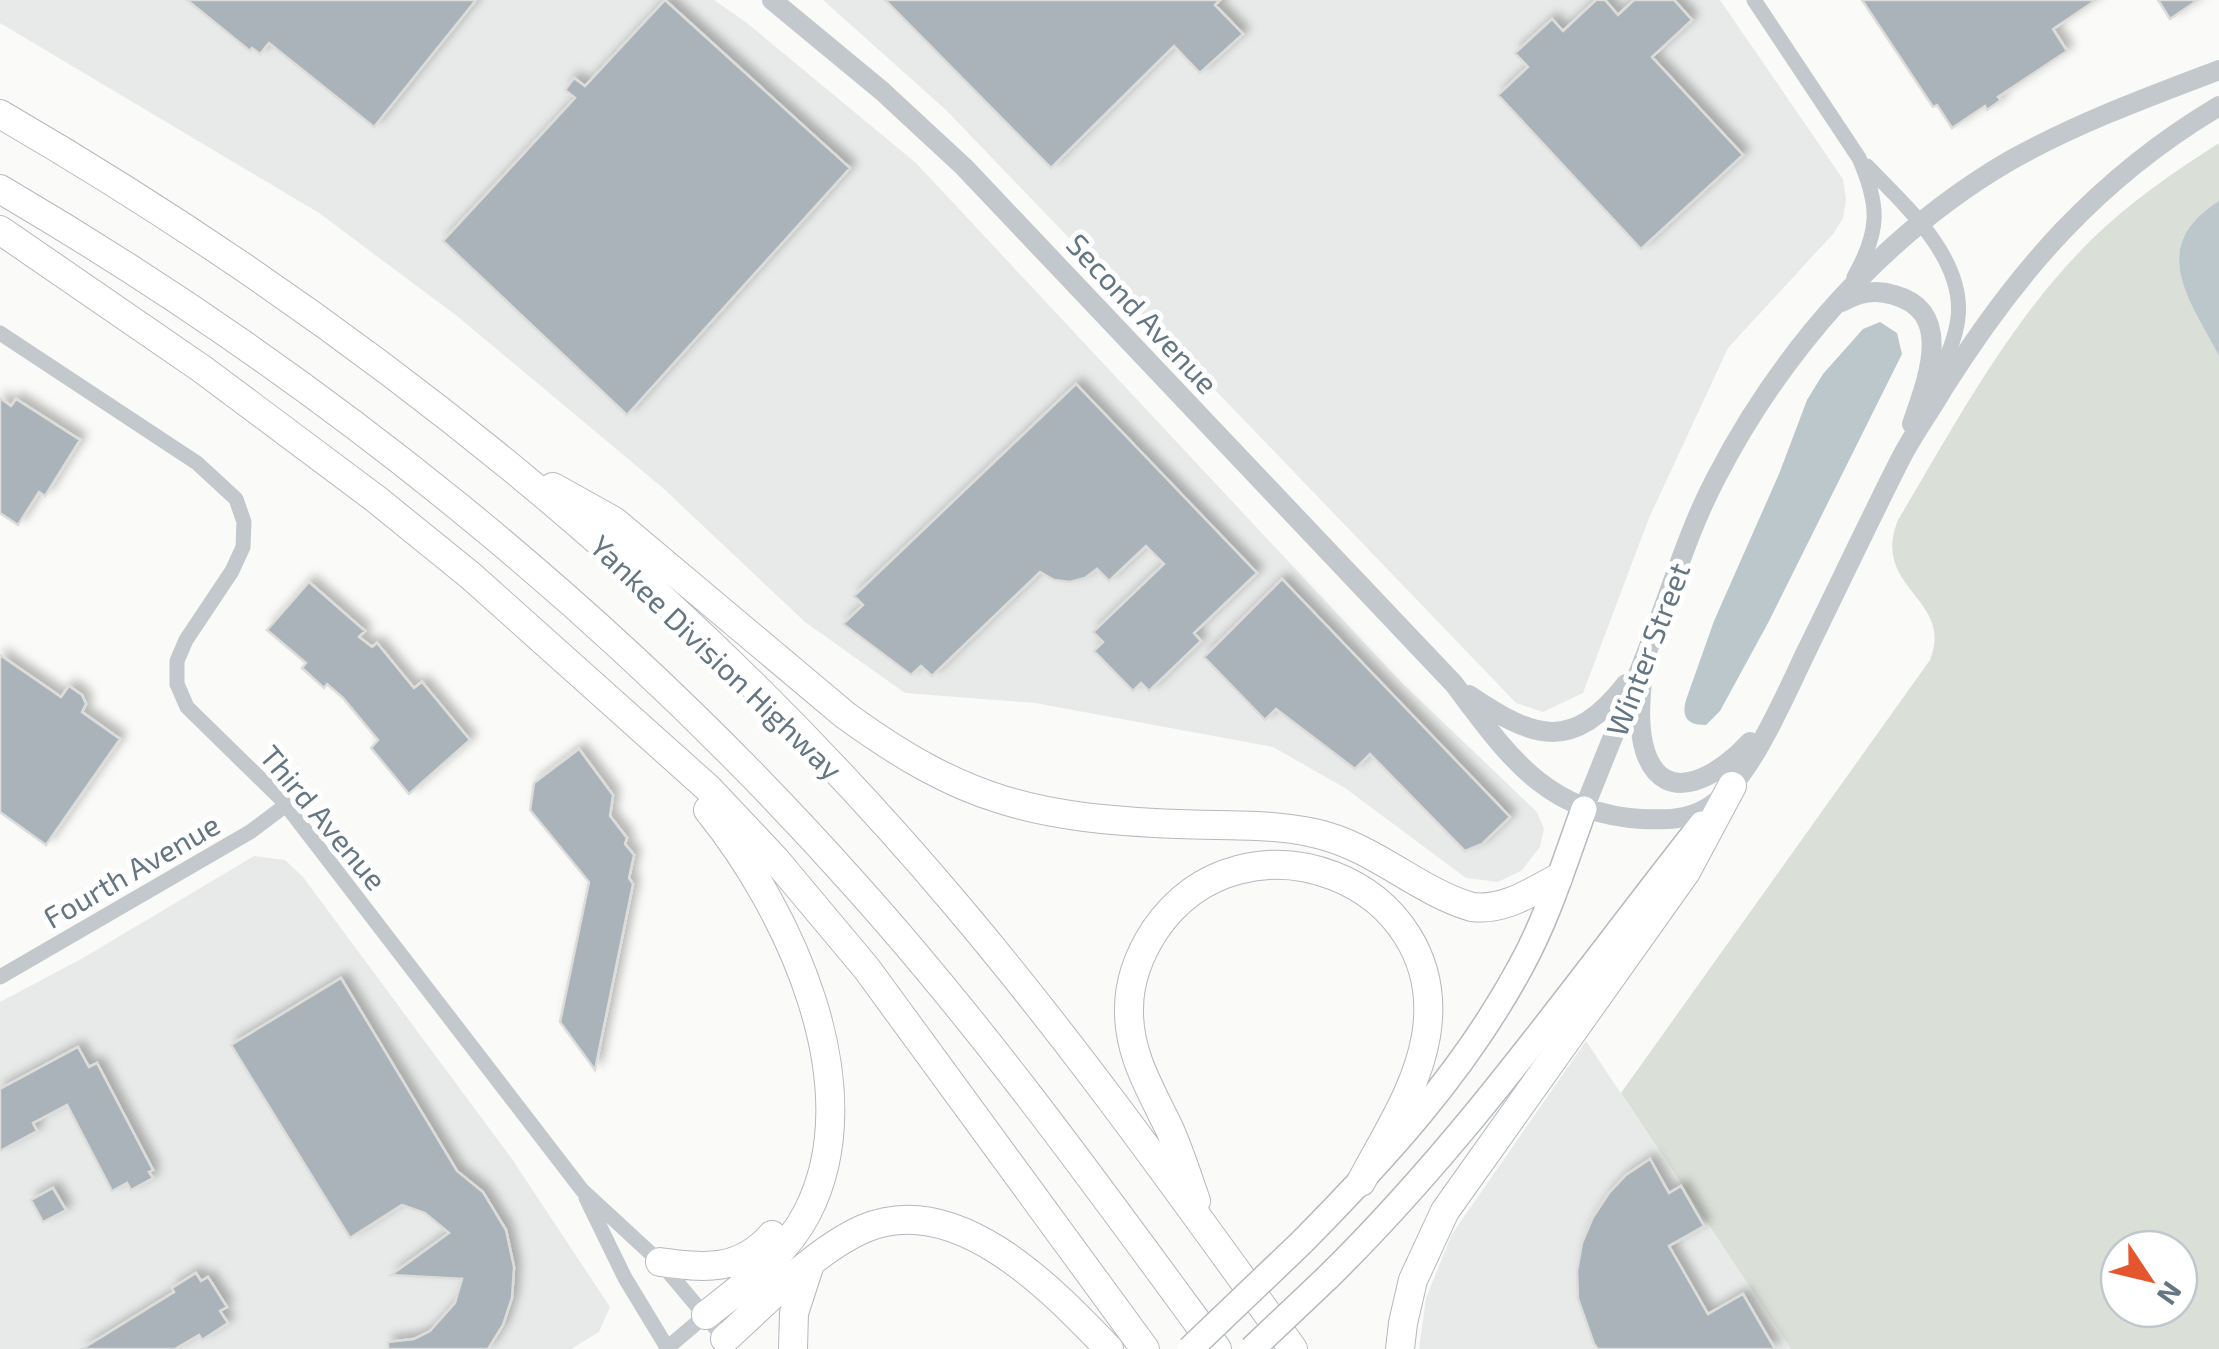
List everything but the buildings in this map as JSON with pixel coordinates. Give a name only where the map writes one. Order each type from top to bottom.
[{"type":"highway","name":"Yankee Division Highway","points":[[0,114],[236,261],[358,348],[499,458],[702,636],[896,836],[1039,1006],[1293,1349]]},
{"type":"highway","name":"Yankee Division Highway","points":[[0,190],[196,314],[374,440],[530,567],[663,688],[818,844],[950,994],[1217,1349]]},
{"type":"highway","points":[[0,230],[187,359],[376,499],[511,612],[709,790],[847,943],[1145,1349]]},
{"type":"highway","points":[[499,458],[614,521],[845,715],[911,761],[975,792],[1026,808],[1089,820],[1310,832],[1360,848],[1472,907],[1490,908],[1512,902],[1558,878]]},
{"type":"highway","points":[[657,746],[736,848],[781,927],[814,1010],[830,1096],[823,1168],[807,1212],[781,1251],[706,1316]]},
{"type":"highway","points":[[1400,1349],[1414,1280],[1445,1212],[1686,872],[1732,786]]},
{"type":"highway","points":[[1207,1231],[1172,1134],[1136,1057],[1129,1028],[1129,999],[1144,948],[1162,920],[1186,896],[1237,870],[1290,864],[1344,879],[1389,912],[1411,942],[1424,980],[1428,1018],[1421,1056],[1404,1101],[1361,1182]]},
{"type":"highway","points":[[660,1262],[705,1268],[724,1266],[764,1243],[799,1191],[830,1096]]},
{"type":"highway","points":[[723,1346],[844,1240],[899,1218],[936,1221],[970,1236],[1050,1292],[1109,1349]]},
{"type":"highway","points":[[793,1349],[794,1313],[810,1266]]},
{"type":"main road","points":[[1252,1349],[1401,1201],[1543,1032],[1732,786]]},
{"type":"main road","name":"Winter Street","points":[[1190,1349],[1361,1182],[1432,1102],[1494,1014],[1537,934],[1584,809]]},
{"type":"street","name":"Second Avenue","points":[[772,0],[882,91],[951,155],[1454,684],[1528,774],[1556,796],[1584,809],[1627,818],[1674,820],[1707,808],[1732,786]]},
{"type":"street","points":[[1732,786],[1784,696],[1902,455],[1954,338],[1958,318],[1956,284],[1948,266],[1919,225],[1859,158],[1754,0]]},
{"type":"street","name":"Winter Street","points":[[1584,809],[1715,479],[1768,391],[1836,305],[1919,225],[1964,190],[2035,147],[2120,108],[2219,70]]},
{"type":"street","points":[[1902,455],[1980,332],[2048,244],[2127,170],[2219,106]]},
{"type":"street","points":[[1836,305],[1862,263],[1875,226],[1872,192],[1859,158]]},
{"type":"street","points":[[1836,305],[1866,292],[1880,291],[1900,296],[1926,318],[1932,333],[1930,371],[1902,455]]},
{"type":"street","name":"Third Avenue","points":[[0,333],[197,463],[236,499],[244,522],[242,547],[232,571],[177,660],[177,684],[191,712],[286,805],[582,1190],[660,1262],[706,1316],[723,1346]]},
{"type":"street","name":"Second Avenue","points":[[1454,684],[1515,724],[1542,733],[1562,733],[1588,723],[1612,702],[1646,653]]},
{"type":"street","points":[[1646,653],[1641,692],[1642,740],[1656,770],[1675,781],[1700,780],[1721,769],[1756,735],[1784,696]]},
{"type":"street","name":"Fourth Avenue","points":[[0,977],[250,832],[286,805]]},
{"type":"street","name":"Third Avenue","points":[[582,1190],[625,1278],[667,1349]]},
{"type":"street","points":[[667,1349],[706,1316]]},
{"type":"shaded area","points":[[0,0],[714,0],[916,163],[1401,682],[1537,812],[1544,829],[1540,847],[1521,871],[1498,882],[1466,878],[1345,788],[1273,747],[1035,703],[905,693],[805,622],[664,489],[457,316],[319,213],[0,23]]},
{"type":"shaded area","points":[[823,0],[1720,0],[1843,179],[1843,218],[1833,234],[1728,348],[1649,518],[1583,693],[1543,712],[1516,703],[946,110]]},
{"type":"shaded area","points":[[2219,143],[2219,201],[2197,219],[2184,237],[2179,255],[2187,294],[2219,356],[2219,1349],[1791,1349],[1621,1093],[1930,660],[1935,639],[1932,622],[1895,562],[1892,543],[1898,520],[1963,410],[2035,303],[2092,239],[2153,188]]},
{"type":"shaded area","points":[[2219,201],[2219,356],[2187,294],[2179,255],[2184,237],[2197,219]]},
{"type":"shaded area","points":[[1880,322],[1897,333],[1902,354],[1720,711],[1706,725],[1690,722],[1684,712],[1686,700],[1714,621],[1807,400],[1823,374],[1863,329]]},
{"type":"shaded area","points":[[254,856],[285,860],[303,877],[512,1159],[610,1307],[599,1332],[571,1349],[0,1349],[0,1002],[83,958]]},
{"type":"shaded area","points":[[1586,1041],[1791,1349],[1419,1349],[1426,1298],[1452,1234]]}]
